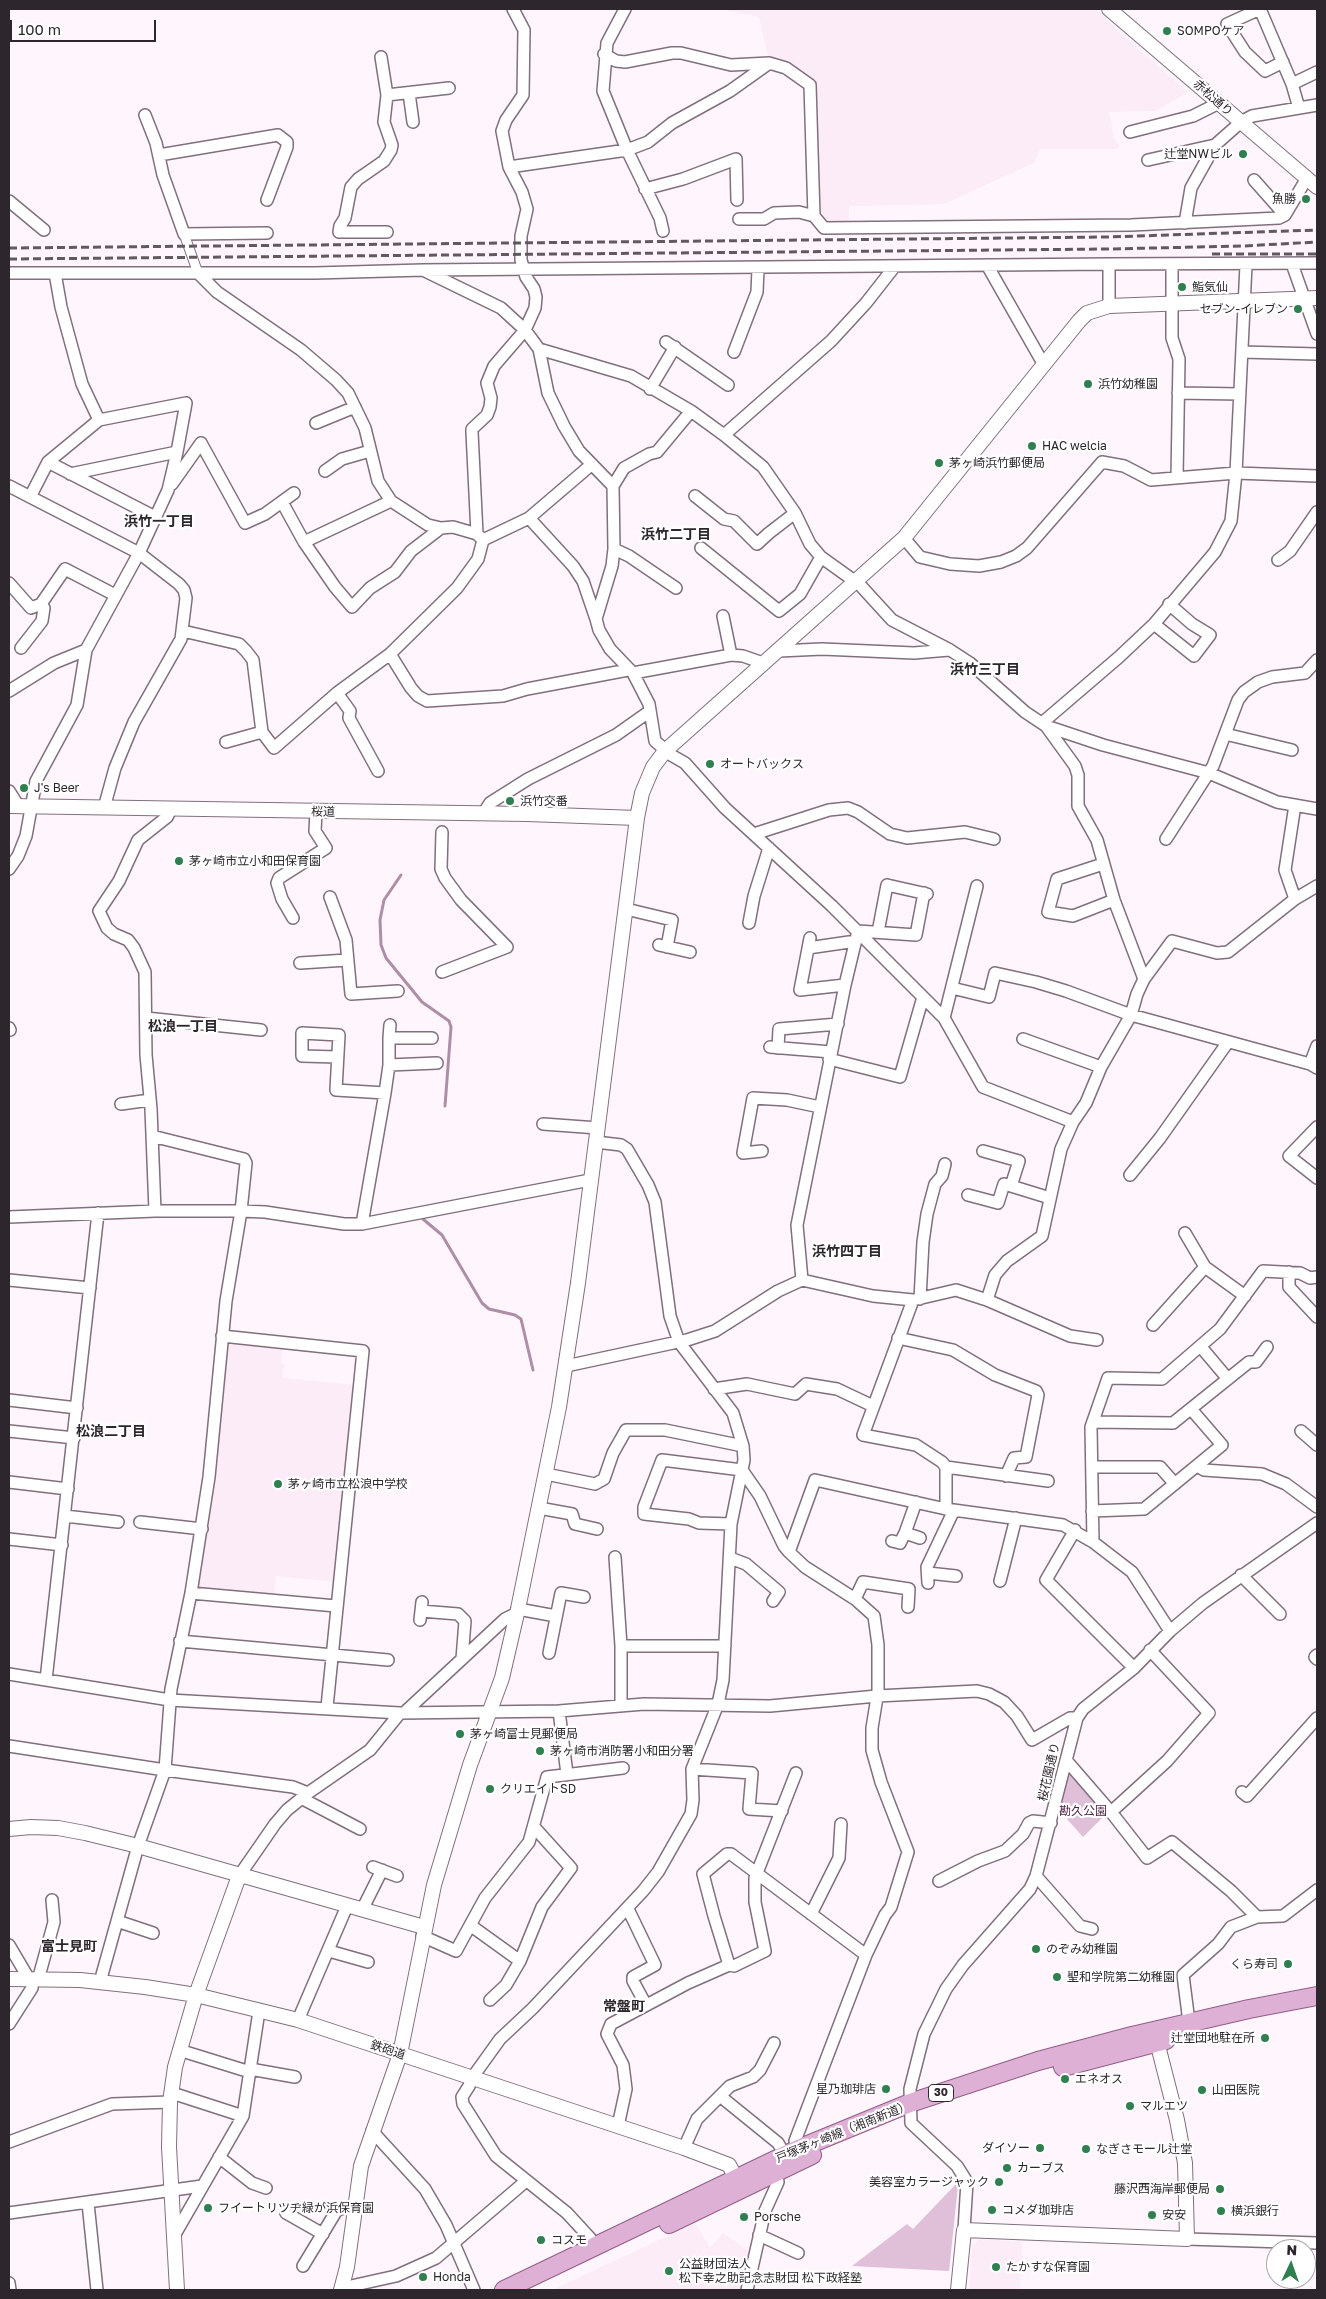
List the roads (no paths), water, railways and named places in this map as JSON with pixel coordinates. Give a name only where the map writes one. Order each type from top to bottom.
[{"type":"main road","name":"戸塚茅ヶ崎線（湘南新道）","points":[[1156,2037],[1189,2022],[1317,1996]]},
{"type":"main road","name":"戸塚茅ヶ崎線（湘南新道）","points":[[531,2290],[739,2184],[791,2152],[911,2110],[1044,2072],[1156,2037],[1317,2007]]},
{"type":"main road","name":"戸塚茅ヶ崎線（湘南新道）","points":[[504,2290],[739,2184],[776,2173],[911,2110]]},
{"type":"street","points":[[184,631],[238,644],[253,660],[262,732],[274,748],[337,693],[390,654],[457,588],[478,559],[480,537],[472,428],[487,414],[490,407],[491,398],[487,384],[494,366],[525,330],[535,308],[536,297],[521,260],[521,236],[527,209],[522,192],[509,167],[502,131],[506,120],[523,95],[524,30],[513,9]]},
{"type":"street","points":[[625,9],[607,43],[604,54],[603,90],[627,150],[660,218],[663,231]]},
{"type":"street","name":"赤松通り","points":[[1109,9],[1314,184]]},
{"type":"street","points":[[1283,62],[1265,71],[1244,52],[1226,24],[1260,9],[1283,62],[1292,84],[1300,108]]},
{"type":"street","points":[[604,54],[616,61],[625,62],[681,53],[731,65],[769,63],[786,68],[810,85],[814,216]]},
{"type":"street","points":[[381,57],[387,95],[384,122],[392,144],[391,150],[384,161],[358,178],[351,187],[345,218],[339,232],[387,232]]},
{"type":"street","points":[[509,167],[627,150],[657,138],[672,123],[730,91],[769,63]]},
{"type":"street","points":[[1292,84],[1317,72]]},
{"type":"street","points":[[387,95],[449,88]]},
{"type":"street","points":[[409,93],[413,122]]},
{"type":"street","points":[[1130,132],[1193,116],[1219,103]]},
{"type":"street","points":[[1185,223],[1191,188],[1215,145],[1240,122],[1252,116],[1317,104]]},
{"type":"street","points":[[145,115],[159,155],[163,175],[198,273],[217,292],[301,350],[348,393],[365,428],[378,481],[391,500],[428,525],[441,528],[453,527],[480,537],[529,518],[591,465]]},
{"type":"street","points":[[159,155],[278,135],[287,142],[287,147],[267,200]]},
{"type":"street","points":[[1148,160],[1215,145]]},
{"type":"street","points":[[645,189],[683,179],[736,159],[737,200]]},
{"type":"street","points":[[1254,180],[1284,215]]},
{"type":"street","points":[[739,219],[764,220],[774,213],[799,212],[814,216],[824,228],[1185,223],[1279,218],[1314,184]]},
{"type":"street","points":[[9,201],[44,230]]},
{"type":"street","points":[[184,234],[267,233]]},
{"type":"street","points":[[9,274],[1317,263]]},
{"type":"street","points":[[1108,306],[1109,264]]},
{"type":"street","points":[[1044,724],[1154,624],[1214,552],[1231,521],[1236,473],[1246,264]]},
{"type":"street","points":[[1292,264],[1310,298],[1317,334]]},
{"type":"street","points":[[987,265],[1044,365]]},
{"type":"street","points":[[1172,265],[1172,338],[1179,359],[1178,477]]},
{"type":"street","points":[[724,435],[831,341],[866,304],[895,266]]},
{"type":"street","points":[[734,352],[757,292],[758,269]]},
{"type":"street","points":[[423,270],[501,308],[525,330],[540,349],[548,393],[555,409],[579,451],[613,486]]},
{"type":"street","points":[[55,273],[61,307],[82,384],[99,420]]},
{"type":"street","points":[[526,2181],[436,2258],[415,2269],[342,2289],[361,2166],[400,2054],[423,1932],[434,1885],[470,1765],[502,1678],[518,1611],[546,1474],[566,1366],[637,818],[642,793],[665,751],[904,538],[1078,321],[1087,314],[1108,306],[1310,298]]},
{"type":"street","points":[[650,389],[671,345],[728,385]]},
{"type":"street","points":[[540,349],[623,373],[691,411],[724,435],[763,466],[795,513],[810,544],[821,557],[855,582],[892,620],[950,650],[980,671],[1025,712],[1044,724],[1103,745],[1209,773],[1258,795],[1295,806],[1317,809]]},
{"type":"street","points":[[1242,352],[1317,354]]},
{"type":"street","points":[[1178,393],[1240,394]]},
{"type":"street","points":[[20,807],[77,705],[86,650],[139,553],[168,490],[178,452],[186,403],[99,420],[48,462],[30,497]]},
{"type":"street","points":[[316,423],[355,407]]},
{"type":"street","points":[[596,619],[612,566],[614,549],[613,486],[624,468],[649,454],[657,452],[691,411]]},
{"type":"street","points":[[168,490],[201,443],[245,523],[265,514],[294,493]]},
{"type":"street","points":[[325,471],[342,459],[370,451]]},
{"type":"street","points":[[70,474],[178,452]]},
{"type":"street","points":[[48,462],[155,518]]},
{"type":"street","points":[[904,538],[920,557],[950,564],[979,566],[1001,562],[1016,556],[1027,548],[1102,462],[1124,466],[1151,480],[1236,473],[1317,476]]},
{"type":"street","points":[[9,486],[139,553],[184,590],[186,598],[184,631],[134,722],[115,768],[104,808]]},
{"type":"street","points":[[695,496],[721,523],[734,521],[757,544],[795,513]]},
{"type":"street","points":[[304,542],[391,500]]},
{"type":"street","points":[[282,502],[304,542],[352,608],[370,588],[395,572],[411,551],[441,528]]},
{"type":"street","points":[[1278,560],[1290,551],[1317,512]]},
{"type":"street","points":[[529,518],[573,566],[583,581],[599,630],[610,649],[630,672],[649,704],[654,738],[665,751],[686,763],[725,808],[769,848],[857,936],[944,1018],[983,1087],[1074,1122]]},
{"type":"street","points":[[701,548],[779,611],[800,594],[821,557]]},
{"type":"street","points":[[614,549],[628,556],[676,588]]},
{"type":"street","points":[[9,583],[31,608],[41,604],[65,569],[115,595]]},
{"type":"street","points":[[21,648],[42,621],[44,611],[41,604]]},
{"type":"street","points":[[1154,624],[1194,656],[1210,635],[1192,624],[1170,604]]},
{"type":"street","points":[[724,616],[731,655]]},
{"type":"street","points":[[779,651],[822,649],[914,653],[950,650]]},
{"type":"street","points":[[9,691],[54,663],[86,650]]},
{"type":"street","points":[[390,654],[411,688],[418,696],[427,701],[503,696],[527,689],[731,655],[743,656],[763,663]]},
{"type":"street","points":[[1166,839],[1209,773],[1244,692],[1258,682],[1272,677],[1305,674],[1317,660]]},
{"type":"street","points":[[337,693],[350,711],[349,718],[378,771]]},
{"type":"street","points":[[483,814],[490,803],[528,779],[616,735],[650,711]]},
{"type":"street","points":[[1044,724],[1075,766],[1078,775],[1077,800],[1097,840],[1114,900],[1144,979]]},
{"type":"street","points":[[226,742],[262,732]]},
{"type":"street","points":[[1225,734],[1292,750]]},
{"type":"street","points":[[9,791],[20,807],[26,836],[18,856],[9,869]]},
{"type":"street","points":[[1295,806],[1286,870],[1295,899]]},
{"type":"street","name":"桜道","points":[[20,807],[637,818]]},
{"type":"street","points":[[754,834],[829,810],[848,808],[858,812],[890,834],[907,838],[965,832],[994,839]]},
{"type":"street","points":[[155,1211],[146,1054],[145,972],[140,957],[128,940],[114,934],[108,928],[100,911],[119,881],[138,840],[167,817],[171,809]]},
{"type":"street","points":[[293,918],[282,899],[277,882],[279,878],[326,848],[315,830],[316,812]]},
{"type":"street","points":[[442,832],[441,868],[445,878],[461,900],[507,947],[442,972]]},
{"type":"street","points":[[749,923],[756,890],[769,848]]},
{"type":"street","points":[[1103,864],[1056,878],[1048,912],[1073,916],[1114,900]]},
{"type":"street","points":[[845,985],[800,990],[809,943],[878,932],[916,935],[926,894],[887,885],[878,932]]},
{"type":"street","points":[[944,1018],[977,886]]},
{"type":"street","points":[[987,1300],[996,1275],[1007,1261],[1042,1236],[1061,1149],[1086,1103],[1101,1067],[1130,1015],[1144,979],[1172,941],[1217,953],[1228,952],[1295,899],[1317,886]]},
{"type":"street","points":[[330,897],[346,940],[351,994],[398,991]]},
{"type":"street","points":[[626,909],[672,920],[663,946],[690,952]]},
{"type":"street","points":[[802,1280],[797,1225],[815,1142],[830,1056],[857,936]]},
{"type":"street","points":[[300,963],[347,960]]},
{"type":"street","points":[[952,988],[989,997],[995,973],[1050,985],[1130,1015],[1314,1066],[1317,1046]]},
{"type":"street","points":[[838,1024],[780,1029],[774,1047],[830,1056],[900,1077],[922,997]]},
{"type":"street","points":[[146,1018],[261,1030]]},
{"type":"street","points":[[362,1224],[389,1065],[390,1025]]},
{"type":"street","points":[[389,1038],[432,1038]]},
{"type":"street","points":[[1130,1175],[1160,1138],[1228,1042]]},
{"type":"street","points":[[1026,1043],[1101,1067]]},
{"type":"street","points":[[338,1057],[336,1095],[385,1093]]},
{"type":"street","points":[[389,1065],[437,1063]]},
{"type":"street","points":[[762,1151],[743,1154],[753,1098],[787,1100],[820,1107]]},
{"type":"street","points":[[121,1104],[150,1100]]},
{"type":"street","points":[[543,1124],[597,1135],[621,1145],[627,1150],[655,1202],[667,1305],[679,1342],[733,1413],[743,1446],[742,1470],[735,1493],[731,1524],[723,1680],[718,1704],[692,1769],[693,1800],[691,1814],[658,1872],[628,1909],[533,2008],[500,2039],[472,2078],[462,2097],[463,2104],[496,2156],[567,2213],[590,2238],[593,2249]]},
{"type":"street","points":[[1317,1127],[1289,1156],[1317,1178]]},
{"type":"street","points":[[100,1982],[138,1846],[165,1770],[170,1700],[191,1593],[209,1477],[222,1336],[241,1211],[246,1162],[244,1159],[152,1136]]},
{"type":"street","points":[[982,1151],[1018,1161],[1011,1186]]},
{"type":"street","points":[[946,1164],[942,1176],[935,1184],[927,1214],[917,1300],[898,1338],[863,1434],[916,1445],[923,1448],[946,1467],[1048,1482]]},
{"type":"street","points":[[9,1217],[155,1211],[241,1211],[265,1212],[344,1224],[362,1224],[590,1180]]},
{"type":"street","points":[[968,1195],[998,1203],[1004,1184],[1050,1198]]},
{"type":"street","points":[[46,1680],[98,1214]]},
{"type":"street","points":[[1185,1232],[1205,1267],[1245,1296]]},
{"type":"street","points":[[1153,1324],[1205,1267]]},
{"type":"street","points":[[1093,1542],[1093,1422],[1108,1378],[1162,1379],[1220,1330],[1263,1271],[1300,1273],[1310,1278],[1317,1278]]},
{"type":"street","points":[[1289,1272],[1289,1287],[1317,1317]]},
{"type":"street","points":[[9,1280],[90,1288]]},
{"type":"street","points":[[566,1366],[679,1342],[720,1328],[778,1291],[802,1280],[873,1296],[917,1300],[956,1290],[987,1300],[1070,1336],[1097,1340]]},
{"type":"street","points":[[222,1336],[363,1351],[327,1707]]},
{"type":"street","points":[[898,1338],[953,1350],[995,1375],[1036,1391],[1038,1395],[1026,1457],[1014,1458],[1006,1476]]},
{"type":"street","points":[[1201,1346],[1228,1379]]},
{"type":"street","points":[[1093,1422],[1173,1424],[1249,1362],[1256,1362],[1267,1347]]},
{"type":"street","points":[[714,1389],[747,1384],[795,1394],[806,1384],[837,1389],[873,1406]]},
{"type":"street","points":[[9,1400],[77,1408]]},
{"type":"street","points":[[1092,1511],[1144,1509],[1222,1445],[1191,1409]]},
{"type":"street","points":[[546,1474],[595,1484],[604,1479],[613,1453],[626,1430],[665,1430],[743,1446]]},
{"type":"street","points":[[9,1431],[74,1438]]},
{"type":"street","points":[[1301,1431],[1317,1445]]},
{"type":"street","points":[[720,2096],[791,2152],[866,1955],[884,1916],[891,1907],[908,1852],[881,1782],[872,1750],[872,1728],[877,1696],[876,1623],[874,1616],[855,1599],[824,1580],[789,1552],[784,1546],[760,1496],[742,1470],[662,1460],[644,1507],[644,1514],[689,1519],[699,1522],[731,1524]]},
{"type":"street","points":[[1197,1466],[1204,1470],[1262,1474],[1286,1484],[1317,1508]]},
{"type":"street","points":[[946,1467],[950,1510],[927,1567],[928,1578],[956,1576]]},
{"type":"street","points":[[1092,1467],[1160,1467],[1175,1484]]},
{"type":"street","points":[[789,1552],[815,1480],[950,1510],[1063,1525],[1075,1530],[1093,1542],[1132,1572],[1170,1631]]},
{"type":"street","points":[[9,1482],[68,1489]]},
{"type":"street","points":[[892,1541],[900,1543],[916,1502]]},
{"type":"street","points":[[539,1508],[572,1514],[575,1524],[597,1529]]},
{"type":"street","points":[[65,1516],[118,1522]]},
{"type":"street","points":[[1000,1581],[1016,1518]]},
{"type":"street","points":[[140,1522],[202,1529]]},
{"type":"street","name":"桜花園通り","points":[[911,2110],[910,2089],[924,2034],[946,1989],[963,1965],[1030,1889],[1036,1876],[1080,1712],[1096,1697],[1134,1668],[1170,1631],[1210,1598],[1317,1523]]},
{"type":"street","points":[[1075,1530],[1046,1580],[1134,1668]]},
{"type":"street","points":[[905,1533],[920,1538]]},
{"type":"street","points":[[9,1539],[62,1545]]},
{"type":"street","points":[[615,1557],[621,1646],[621,1706]]},
{"type":"street","points":[[730,1558],[746,1564],[779,1592],[773,1601]]},
{"type":"street","points":[[1242,1575],[1280,1614]]},
{"type":"street","points":[[855,1599],[864,1582],[909,1589],[908,1607]]},
{"type":"street","points":[[191,1593],[336,1606]]},
{"type":"street","points":[[549,1652],[561,1593],[584,1598]]},
{"type":"street","points":[[421,1611],[458,1614],[464,1621],[462,1659]]},
{"type":"street","points":[[177,2290],[169,2147],[171,2097],[179,2050],[196,1996],[240,1876],[275,1824],[305,1795],[370,1750],[402,1712],[505,1619],[518,1611],[556,1616]]},
{"type":"street","points":[[180,1642],[388,1660]]},
{"type":"street","points":[[621,1646],[725,1646]]},
{"type":"street","points":[[1111,1812],[1167,1761],[1209,1713],[1150,1650]]},
{"type":"street","points":[[1317,1654],[1315,1657],[1317,1659]]},
{"type":"street","points":[[9,1674],[170,1700],[402,1712],[489,1713],[560,1711],[621,1706],[718,1704],[770,1706],[877,1696],[960,1691],[989,1694],[1004,1702],[1017,1716],[1032,1740],[1070,1718],[1077,1718]]},
{"type":"street","points":[[560,1711],[567,1774]]},
{"type":"street","points":[[1242,1792],[1247,1796],[1315,1726]]},
{"type":"street","points":[[9,1746],[293,1787],[360,1829]]},
{"type":"street","points":[[1066,1760],[1111,1812],[1147,1858],[1172,1842],[1231,1891],[1257,1917]]},
{"type":"street","points":[[9,1829],[58,1828],[138,1846],[362,1910],[423,1932],[456,1951],[485,1898],[529,1842],[547,1777],[622,1768]]},
{"type":"street","points":[[692,1769],[752,1773],[749,1809],[782,1811]]},
{"type":"street","points":[[618,2126],[626,2089],[623,2065],[607,2034],[611,2024],[729,1965],[734,1966],[765,1951],[755,1902],[756,1874],[796,1773]]},
{"type":"street","points":[[939,1881],[978,1861],[1005,1851],[1023,1834],[1029,1823],[1033,1821],[1051,1823]]},
{"type":"street","points":[[812,1914],[839,1858],[840,1824]]},
{"type":"street","points":[[490,2000],[506,1985],[520,1961],[542,1907],[570,1868],[534,1827]]},
{"type":"street","points":[[729,1965],[704,1874],[727,1854],[730,1854],[866,1955]]},
{"type":"street","points":[[362,1910],[378,1868],[397,1876]]},
{"type":"street","points":[[1036,1876],[1080,1926],[1092,1929]]},
{"type":"street","points":[[1189,2022],[1183,1975],[1218,1944],[1231,1927],[1257,1917],[1283,1916],[1317,1890]]},
{"type":"street","points":[[9,2024],[32,1988],[33,1979],[54,1922],[52,1900]]},
{"type":"street","points":[[298,2020],[347,1906]]},
{"type":"street","points":[[628,1909],[655,1965],[633,1977],[633,1981],[646,2005]]},
{"type":"street","points":[[117,1921],[153,1932]]},
{"type":"street","points":[[470,1925],[520,1961]]},
{"type":"street","points":[[9,1945],[33,1979]]},
{"type":"street","points":[[329,1951],[368,1962]]},
{"type":"street","name":"鉄砲道","points":[[9,1979],[100,1982],[196,1996],[298,2020],[684,2148],[729,2165],[739,2184]]},
{"type":"street","points":[[174,2236],[243,2116],[259,2010]]},
{"type":"street","points":[[1156,2037],[1185,2163],[1187,2239]]},
{"type":"street","points":[[684,2148],[698,2119],[730,2086],[753,2077],[760,2070],[774,2043]]},
{"type":"street","points":[[179,2050],[250,2071],[295,2077]]},
{"type":"street","points":[[9,2142],[112,2104],[171,2097],[243,2116]]},
{"type":"street","points":[[911,2110],[911,2123],[957,2166],[965,2177],[968,2188],[958,2290]]},
{"type":"street","points":[[372,2131],[425,2189],[454,2244],[474,2290]]},
{"type":"street","points":[[219,2157],[252,2183],[266,2188]]},
{"type":"street","points":[[747,2290],[765,2211],[778,2182],[776,2173]]},
{"type":"street","points":[[9,2214],[202,2186]]},
{"type":"street","points":[[88,2203],[98,2290]]},
{"type":"street","points":[[302,2266],[336,2210],[355,2205]]},
{"type":"street","points":[[286,2213],[323,2234]]},
{"type":"street","points":[[964,2230],[1317,2243]]},
{"type":"street","points":[[759,2235],[798,2253]]},
{"type":"street","points":[[9,2283],[10,2290]]},
{"type":"waterway","points":[[401,875],[384,900],[380,920],[381,945],[386,958],[422,1002],[449,1021],[451,1027],[445,1106]]},
{"type":"waterway","points":[[423,1219],[442,1235],[482,1303],[489,1309],[515,1315],[521,1319],[533,1370]]},
{"type":"railway","points":[[9,248],[1108,237],[1317,230]]},
{"type":"railway","points":[[9,259],[1109,249],[1243,246],[1317,242]]},
{"type":"railway","points":[[1212,254],[1317,254]]},
{"type":"place","name":"SOMPOケア","points":[[1167,31]]},
{"type":"place","name":"辻堂NWビル","points":[[1243,154]]},
{"type":"place","name":"魚勝","points":[[1306,199]]},
{"type":"place","name":"鮨気仙","points":[[1182,287]]},
{"type":"place","name":"セブン-イレブン","points":[[1298,309]]},
{"type":"place","name":"浜竹幼稚園","points":[[1088,384]]},
{"type":"place","name":"HAC welcia","points":[[1032,446]]},
{"type":"place","name":"茅ヶ崎浜竹郵便局","points":[[939,463]]},
{"type":"place","name":"オートバックス","points":[[710,764]]},
{"type":"place","name":"J's Beer","points":[[24,788]]},
{"type":"place","name":"浜竹交番","points":[[510,801]]},
{"type":"place","name":"茅ヶ崎市立小和田保育園","points":[[179,861]]},
{"type":"place","name":"茅ヶ崎市立松浪中学校","points":[[278,1484]]},
{"type":"place","name":"茅ヶ崎富士見郵便局","points":[[460,1734]]},
{"type":"place","name":"茅ヶ崎市消防署小和田分署","points":[[540,1751]]},
{"type":"place","name":"クリエイトSD","points":[[490,1789]]},
{"type":"place","name":"のぞみ幼稚園","points":[[1036,1949]]},
{"type":"place","name":"くら寿司","points":[[1288,1964]]},
{"type":"place","name":"聖和学院第二幼稚園","points":[[1057,1977]]},
{"type":"place","name":"辻堂団地駐在所","points":[[1265,2038]]},
{"type":"place","name":"エネオス","points":[[1065,2079]]},
{"type":"place","name":"星乃珈琲店","points":[[886,2089]]},
{"type":"place","name":"山田医院","points":[[1202,2090]]},
{"type":"place","name":"マルエツ","points":[[1130,2106]]},
{"type":"place","name":"ダイソー","points":[[1040,2148]]},
{"type":"place","name":"なぎさモール辻堂","points":[[1086,2149]]},
{"type":"place","name":"カーブス","points":[[1007,2168]]},
{"type":"place","name":"美容室カラージャック","points":[[999,2182]]},
{"type":"place","name":"藤沢西海岸郵便局","points":[[1220,2189]]},
{"type":"place","name":"フイートリツヂ緑が浜保育園","points":[[208,2208]]},
{"type":"place","name":"コメダ珈琲店","points":[[992,2210]]},
{"type":"place","name":"横浜銀行","points":[[1221,2211]]},
{"type":"place","name":"安安","points":[[1152,2215]]},
{"type":"place","name":"Porsche","points":[[744,2217]]},
{"type":"place","name":"コスモ","points":[[541,2240]]},
{"type":"place","name":"たかすな保育園","points":[[996,2267]]},
{"type":"place","name":"公益財団法人 松下幸之助記念志財団 松下政経塾","points":[[669,2271]]},
{"type":"place","name":"Honda","points":[[423,2277]]},
{"type":"district","name":"浜竹一丁目","points":[[159,522]]},
{"type":"district","name":"浜竹二丁目","points":[[676,535]]},
{"type":"district","name":"浜竹三丁目","points":[[985,670]]},
{"type":"district","name":"松浪一丁目","points":[[183,1027]]},
{"type":"district","name":"浜竹四丁目","points":[[847,1252]]},
{"type":"district","name":"松浪二丁目","points":[[111,1432]]},
{"type":"district","name":"富士見町","points":[[69,1947]]},
{"type":"district","name":"常盤町","points":[[624,2007]]},
{"type":"park label","name":"勘久公園","points":[[1083,1811]]}]
